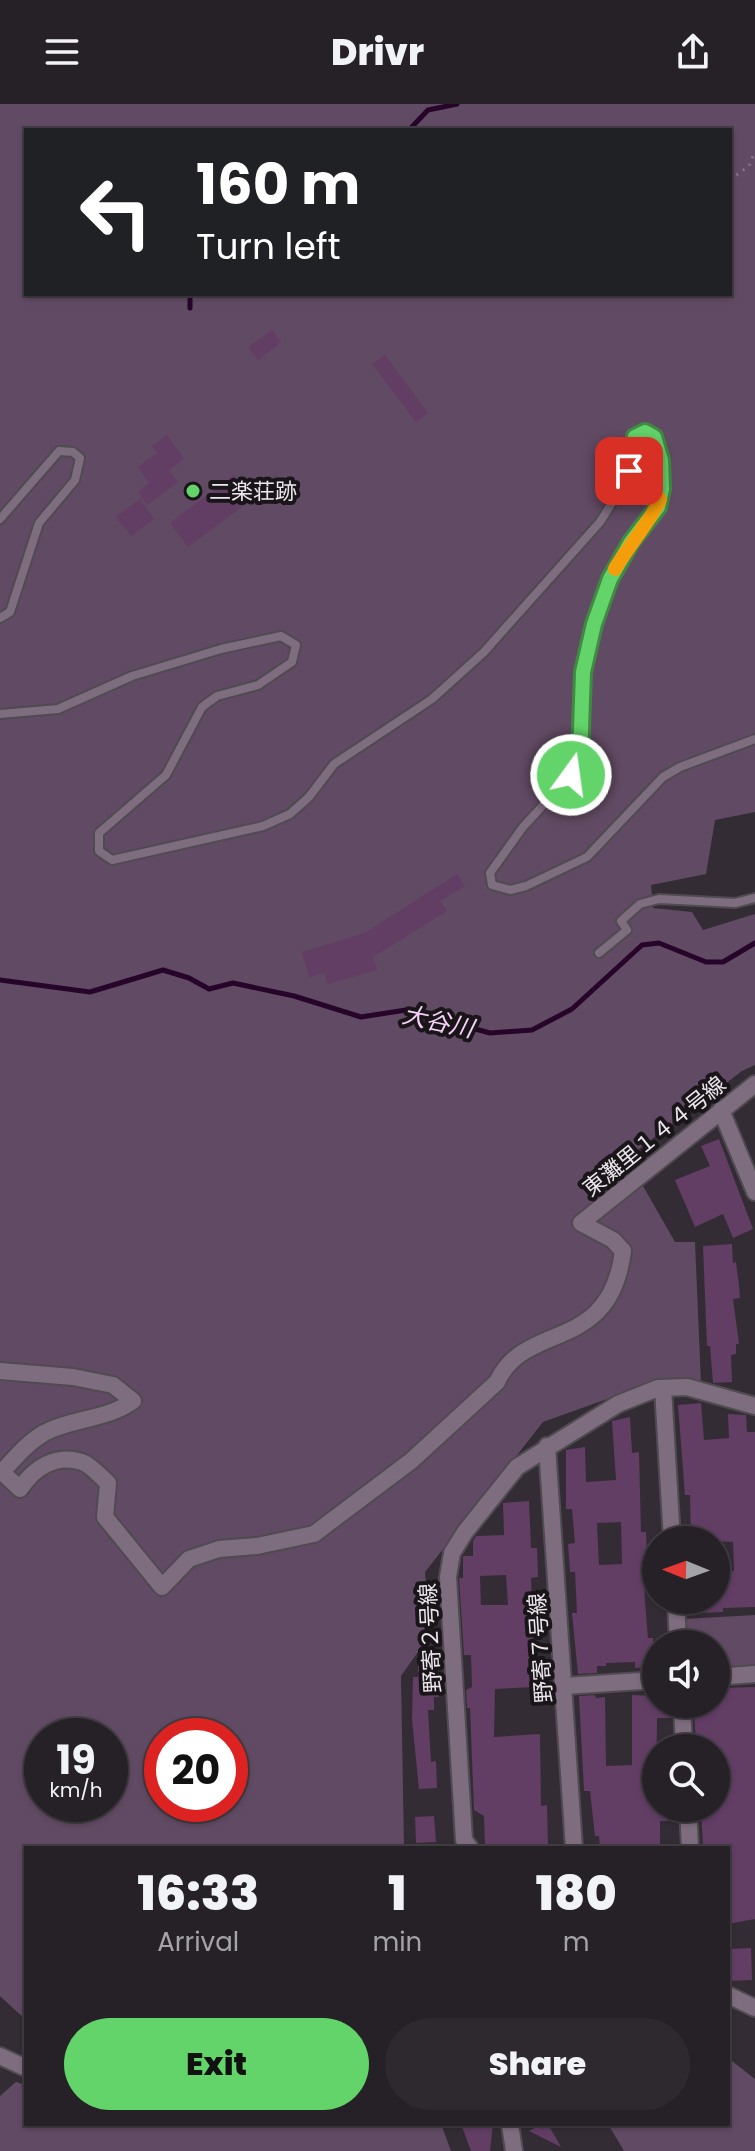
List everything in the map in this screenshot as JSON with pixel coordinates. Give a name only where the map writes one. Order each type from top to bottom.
[{"type":"street","name":"東灘里１４４号線","points":[[0,1371],[73,1377],[113,1385],[133,1401],[116,1413],[46,1432],[24,1448],[2,1472],[20,1489],[32,1470],[56,1461],[83,1462],[108,1483],[105,1517],[162,1587],[189,1559],[219,1549],[257,1546],[314,1534],[411,1461],[497,1382],[504,1366],[516,1355],[560,1337],[589,1320],[609,1299],[620,1273],[623,1251],[613,1240],[581,1223],[755,1084]]},
{"type":"street","points":[[721,1110],[755,1192]]},
{"type":"street","name":"野寄２号線","points":[[468,1846],[464,1840],[448,1577],[452,1553],[465,1532],[517,1467],[618,1404],[663,1388],[687,1387],[755,1406]]},
{"type":"street","points":[[663,1388],[671,1526]]},
{"type":"street","name":"野寄７号線","points":[[547,1446],[574,1846]]},
{"type":"street","points":[[730,1676],[755,1674]]},
{"type":"street","points":[[565,1686],[642,1681]]},
{"type":"street","points":[[689,1822],[690,1846]]},
{"type":"street","points":[[730,1996],[755,2008]]},
{"type":"street","points":[[0,2056],[24,2067]]},
{"type":"street","points":[[510,2126],[514,2151]]},
{"type":"lane","points":[[0,714],[58,709],[132,676],[221,649],[281,636],[296,645],[292,662],[258,685],[217,696],[202,707],[166,775],[99,833],[99,851],[112,860],[263,826],[290,814],[309,797],[334,764],[432,699],[484,652],[600,522],[637,455],[635,437],[645,432],[654,437],[661,460],[662,489],[658,507],[631,542],[610,579],[594,624],[583,672],[580,758],[571,775],[523,827],[490,873],[492,885],[510,890],[526,886],[587,857],[663,777],[680,767],[755,739]]},
{"type":"lane","points":[[0,519],[59,451],[73,452],[80,458],[75,480],[39,523],[10,612],[0,618]]},
{"type":"lane","points":[[599,953],[627,930],[621,921],[648,901],[735,903],[755,898]]},
{"type":"path","points":[[732,179],[749,166],[755,151]]},
{"type":"shaded area","points":[[0,104],[755,104],[755,812],[715,820],[706,874],[651,885],[653,908],[692,912],[703,930],[755,914],[755,1065],[742,1071],[627,1158],[675,1242],[695,1242],[701,1383],[657,1381],[543,1422],[425,1572],[430,1635],[401,1676],[404,1846],[24,1846],[24,2018],[0,1996]]},
{"type":"shaded area","points":[[755,1615],[755,1666],[730,1667],[730,1630],[684,1630],[684,1619]]},
{"type":"shaded area","points":[[730,2060],[755,2079],[755,2151],[624,2151],[609,2126],[730,2126]]},
{"type":"shaded area","points":[[16,2082],[24,2084],[24,2126],[442,2126],[451,2151],[0,2151],[0,2096]]},
{"type":"building","points":[[272,330],[281,342],[258,360],[248,347]]},
{"type":"building","points":[[385,355],[428,413],[416,422],[372,364]]},
{"type":"building","points":[[167,435],[184,459],[169,470],[178,482],[147,505],[138,492],[149,483],[138,467],[157,453],[152,446]]},
{"type":"building","points":[[234,475],[252,499],[188,547],[170,523]]},
{"type":"building","points":[[140,499],[154,519],[131,536],[116,517]]},
{"type":"building","points":[[457,874],[465,886],[440,901],[447,911],[373,957],[377,970],[328,984],[324,973],[309,977],[302,952],[365,933]]},
{"type":"building","points":[[719,1139],[753,1229],[733,1238],[723,1214],[695,1227],[675,1180],[710,1166],[701,1146]]},
{"type":"building","points":[[732,1244],[740,1298],[733,1299],[739,1344],[736,1344],[736,1354],[731,1355],[732,1382],[713,1383],[710,1346],[707,1346],[703,1246]]},
{"type":"building","points":[[701,1403],[704,1440],[729,1438],[728,1414],[746,1415],[747,1432],[755,1432],[755,1607],[730,1608],[730,1571],[734,1571],[730,1526],[691,1526],[690,1495],[685,1495],[678,1405]]},
{"type":"building","points":[[630,1417],[632,1453],[639,1452],[642,1614],[646,1614],[647,1630],[642,1630],[642,1668],[635,1668],[635,1662],[606,1663],[606,1666],[597,1666],[597,1673],[578,1674],[572,1613],[577,1613],[575,1572],[570,1572],[568,1544],[575,1543],[572,1509],[566,1509],[566,1450],[585,1447],[586,1482],[616,1480],[612,1421]],"holes":[[[621,1522],[622,1564],[599,1565],[597,1523]]]},
{"type":"building","points":[[529,1501],[531,1548],[537,1548],[538,1577],[531,1578],[535,1687],[495,1689],[494,1737],[540,1734],[541,1806],[547,1805],[548,1846],[485,1846],[484,1816],[474,1810],[470,1708],[467,1708],[466,1690],[472,1687],[471,1655],[464,1655],[459,1578],[463,1578],[463,1556],[473,1556],[476,1536],[504,1535],[503,1503]],"holes":[[[506,1575],[508,1605],[481,1605],[480,1576]]]},
{"type":"building","points":[[418,1666],[439,1666],[439,1697],[434,1697],[434,1710],[428,1710],[431,1762],[436,1761],[437,1788],[419,1789],[412,1720],[413,1677],[418,1677]]},
{"type":"building","points":[[755,1687],[755,1919],[730,1924],[730,1846],[703,1845],[702,1822],[730,1822],[730,1734],[696,1734],[694,1718],[730,1718],[730,1688]]},
{"type":"building","points":[[632,1695],[642,1695],[642,1718],[657,1718],[657,1734],[642,1734],[642,1822],[660,1822],[660,1846],[600,1846],[599,1836],[595,1836],[590,1791],[584,1791],[579,1696],[605,1697],[606,1766],[632,1765]]},
{"type":"building","points":[[434,1816],[436,1842],[416,1843],[415,1817]]},
{"type":"building","points":[[751,1948],[752,1980],[730,1981],[730,1949]]},
{"type":"building","points":[[462,2126],[493,2126],[490,2151],[471,2151]]},
{"type":"building","points":[[538,2126],[549,2126],[561,2147],[529,2131]]},
{"type":"waterway","points":[[411,128],[428,110],[457,104]]},
{"type":"waterway","points":[[190,296],[190,308]]},
{"type":"waterway","name":"大谷川","points":[[0,980],[90,992],[163,970],[189,978],[209,989],[233,983],[294,996],[361,1017],[406,1010],[490,1033],[532,1030],[572,1009],[642,945],[659,943],[706,962],[723,962],[755,943]]},
{"type":"slow traffic","points":[[615,569],[658,507],[660,499]]},
{"type":"place","name":"二楽荘跡","points":[[193,491]]},
{"type":"route","points":[[571,775],[580,758],[583,672],[594,624],[610,579],[631,542],[658,507],[662,489],[661,460],[654,437],[645,432],[635,437],[637,455],[629,471]]}]
